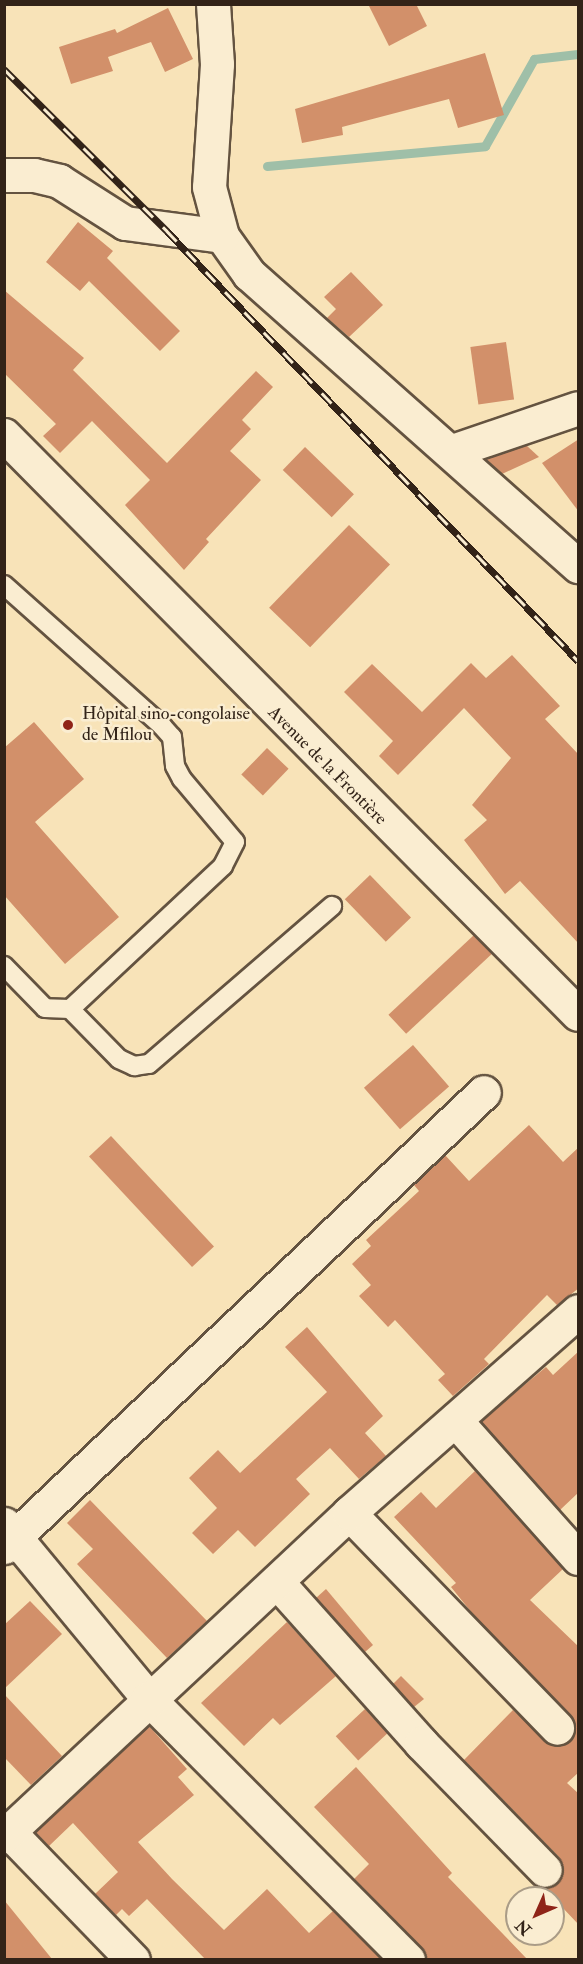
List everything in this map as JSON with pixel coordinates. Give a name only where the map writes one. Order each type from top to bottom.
[{"type":"street","points":[[213,4],[217,64],[209,187],[222,236],[249,274],[452,451],[579,566]]},
{"type":"street","points":[[4,176],[34,175],[59,181],[125,223],[222,236]]},
{"type":"street","points":[[452,451],[579,408]]},
{"type":"street","name":"Avenue de la Frontière","points":[[4,435],[235,673],[579,1014]]},
{"type":"street","points":[[408,1959],[148,1698],[9,1536],[484,1092]]},
{"type":"street","points":[[134,1959],[7,1834],[148,1698],[278,1584],[349,1513],[455,1420],[574,1324]]},
{"type":"street","points":[[455,1420],[579,1558]]},
{"type":"street","points":[[349,1513],[556,1728]]},
{"type":"street","points":[[278,1584],[421,1743],[545,1870]]},
{"type":"lane","points":[[4,585],[172,737],[175,766],[182,779],[235,842],[223,866],[70,1009]]},
{"type":"lane","points":[[4,966],[45,1008],[70,1009],[119,1059],[134,1066],[149,1064],[332,906]]},
{"type":"building","points":[[368,4],[416,4],[427,26],[389,46]]},
{"type":"building","points":[[168,8],[193,59],[165,72],[151,42],[108,57],[113,71],[71,84],[59,47],[115,29],[117,33]]},
{"type":"building","points":[[485,53],[504,115],[458,128],[449,99],[342,127],[343,135],[302,143],[295,109]]},
{"type":"building","points":[[78,222],[113,251],[107,258],[180,331],[160,351],[89,281],[80,291],[46,262]]},
{"type":"building","points":[[351,272],[383,305],[349,337],[327,318],[336,309],[324,297]]},
{"type":"building","points":[[4,290],[84,358],[73,370],[167,463],[256,371],[273,387],[242,420],[251,429],[230,451],[261,480],[206,539],[209,542],[184,570],[125,505],[150,480],[92,421],[60,453],[43,436],[56,424],[4,373]]},
{"type":"building","points":[[506,342],[514,399],[478,404],[470,347]]},
{"type":"building","points":[[579,439],[579,512],[542,463]]},
{"type":"building","points":[[526,445],[539,457],[502,474],[486,459]]},
{"type":"building","points":[[305,447],[354,494],[332,517],[283,470]]},
{"type":"building","points":[[349,525],[390,565],[310,647],[269,608]]},
{"type":"building","points":[[512,655],[560,706],[545,719],[579,755],[579,944],[520,881],[505,894],[464,840],[487,820],[472,805],[511,758],[464,708],[398,775],[379,756],[393,741],[344,692],[372,664],[422,712],[471,663],[486,678]]},
{"type":"building","points":[[34,722],[84,779],[35,822],[119,917],[65,964],[4,895],[4,748]]},
{"type":"building","points":[[267,748],[289,769],[263,795],[241,775]]},
{"type":"building","points":[[370,875],[411,917],[386,942],[345,899]]},
{"type":"building","points":[[474,935],[492,954],[406,1034],[388,1015]]},
{"type":"building","points":[[413,1045],[449,1087],[400,1129],[364,1088]]},
{"type":"building","points":[[529,1125],[563,1162],[579,1147],[579,1288],[557,1305],[547,1295],[484,1359],[489,1364],[453,1396],[438,1380],[445,1374],[395,1320],[388,1327],[359,1296],[371,1285],[352,1264],[371,1246],[366,1240],[419,1191],[414,1185],[445,1155],[469,1181]]},
{"type":"building","points":[[111,1136],[214,1246],[192,1267],[89,1156]]},
{"type":"building","points":[[307,1327],[383,1416],[365,1433],[386,1456],[359,1479],[330,1448],[296,1479],[310,1494],[255,1547],[238,1530],[213,1554],[192,1533],[217,1508],[189,1478],[218,1450],[240,1473],[327,1392],[285,1347]]},
{"type":"building","points":[[579,1351],[579,1492],[560,1510],[481,1421],[546,1367],[553,1375]]},
{"type":"building","points":[[475,1471],[563,1569],[530,1600],[579,1647],[579,1772],[567,1783],[579,1794],[579,1925],[565,1910],[565,1886],[551,1886],[558,1884],[563,1876],[559,1857],[464,1760],[513,1710],[552,1746],[570,1741],[575,1723],[472,1613],[451,1587],[456,1583],[394,1517],[421,1492],[436,1508]]},
{"type":"building","points":[[90,1500],[207,1621],[167,1658],[77,1564],[93,1549],[67,1523]]},
{"type":"building","points":[[326,1589],[373,1645],[365,1652],[316,1598]]},
{"type":"building","points":[[30,1601],[62,1634],[4,1689],[4,1625]]},
{"type":"building","points":[[287,1622],[336,1676],[280,1725],[273,1718],[244,1746],[201,1703]]},
{"type":"building","points":[[401,1676],[424,1699],[414,1707],[393,1684]]},
{"type":"building","points":[[4,1694],[62,1756],[31,1785],[4,1757]]},
{"type":"building","points":[[365,1709],[388,1733],[358,1760],[336,1736]]},
{"type":"building","points":[[149,1726],[187,1769],[178,1777],[194,1795],[138,1842],[172,1879],[224,1930],[267,1889],[309,1933],[333,1911],[381,1959],[205,1959],[147,1899],[129,1916],[122,1909],[116,1915],[95,1894],[118,1872],[73,1823],[49,1846],[35,1832]]},
{"type":"building","points":[[356,1767],[452,1873],[448,1877],[505,1936],[505,1946],[514,1946],[527,1959],[426,1959],[421,1947],[354,1879],[369,1864],[314,1807]]},
{"type":"building","points":[[4,1900],[52,1959],[4,1959]]},
{"type":"waterway","points":[[267,166],[485,146],[534,59],[578,54]]},
{"type":"railway","points":[[4,69],[167,231],[578,661]]},
{"type":"place","name":"Hôpital sino-congolaise de Mfilou","points":[[68,725]]}]
